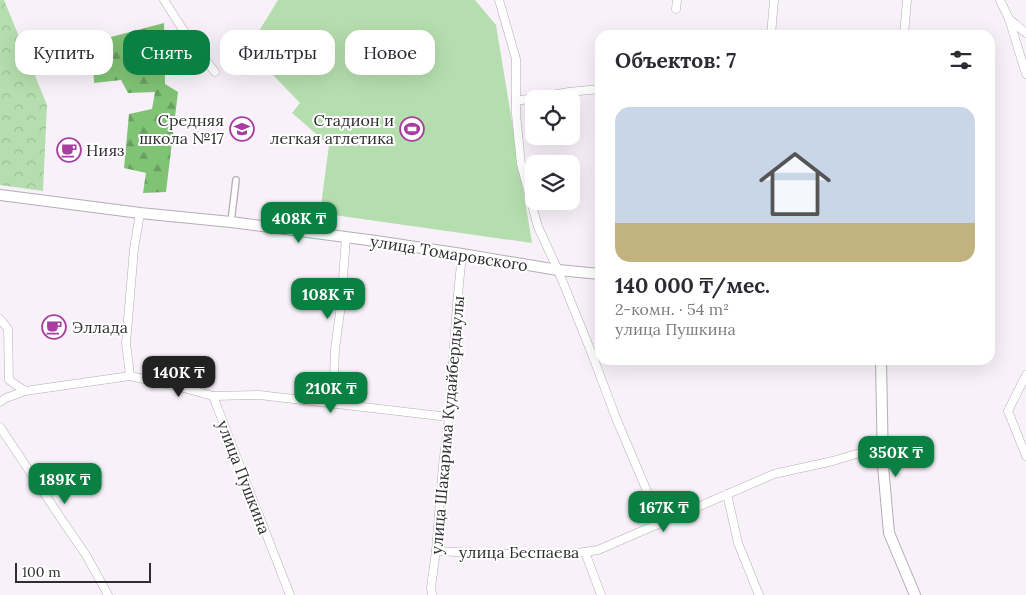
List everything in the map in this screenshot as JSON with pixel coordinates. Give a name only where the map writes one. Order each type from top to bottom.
[{"type":"street","points":[[164,0],[187,36],[215,72]]},
{"type":"street","points":[[676,9],[677,0]]},
{"type":"street","points":[[771,30],[774,0]]},
{"type":"street","points":[[904,30],[907,0]]},
{"type":"street","points":[[1000,0],[1009,20],[1026,74]]},
{"type":"street","points":[[496,1],[516,59],[516,114],[521,164],[538,227],[558,270],[595,362]]},
{"type":"street","points":[[1009,20],[1026,33]]},
{"type":"street","points":[[516,101],[595,89]]},
{"type":"street","points":[[230,222],[236,180]]},
{"type":"street","name":"улица Томаровского","points":[[0,195],[230,222],[462,254],[558,270],[595,274]]},
{"type":"street","points":[[130,376],[126,343],[134,249],[140,212]]},
{"type":"street","points":[[333,403],[335,348],[342,305],[346,238]]},
{"type":"street","name":"улица Шакарима Кудайбердыулы","points":[[432,595],[431,587],[449,417],[462,254]]},
{"type":"street","points":[[0,319],[8,329],[9,380],[3,400]]},
{"type":"street","points":[[596,365],[616,418],[660,522]]},
{"type":"street","points":[[881,365],[882,466],[889,533],[915,595]]},
{"type":"street","points":[[1026,375],[1008,411],[1026,456]]},
{"type":"street","points":[[3,400],[25,391],[130,376],[213,396],[259,395],[449,417]]},
{"type":"street","points":[[9,380],[25,391]]},
{"type":"street","name":"улица Пушкина","points":[[213,396],[290,595]]},
{"type":"street","points":[[0,427],[86,555],[108,595]]},
{"type":"street","name":"улица Беспаева","points":[[436,551],[564,555],[598,550],[774,474],[883,446]]},
{"type":"street","points":[[727,494],[738,543],[759,595]]},
{"type":"street","points":[[585,552],[601,595]]},
{"type":"green space","points":[[0,0],[4,0],[16,30],[15,75],[35,75],[47,105],[43,191],[0,185]]},
{"type":"green space","name":"Стадион и легкая атлетика","points":[[278,0],[475,0],[496,25],[525,210],[527,210],[532,243],[320,213],[329,145],[292,113],[300,103],[273,75],[335,75],[335,30],[260,30]]},
{"type":"green space","points":[[164,23],[164,30],[137,30]]},
{"type":"green space","points":[[123,34],[123,75],[165,75],[165,84],[178,92],[166,192],[143,193],[146,173],[124,168],[129,114],[152,109],[155,92],[128,93],[121,80],[94,83],[94,75],[113,75],[113,36]]},
{"type":"place","name":"Средняя школа №17","points":[[242,129]]},
{"type":"place","name":"Стадион и легкая атлетика","points":[[412,129]]},
{"type":"place","name":"Нияз","points":[[69,150]]},
{"type":"place","name":"Эллада","points":[[54,327]]}]
